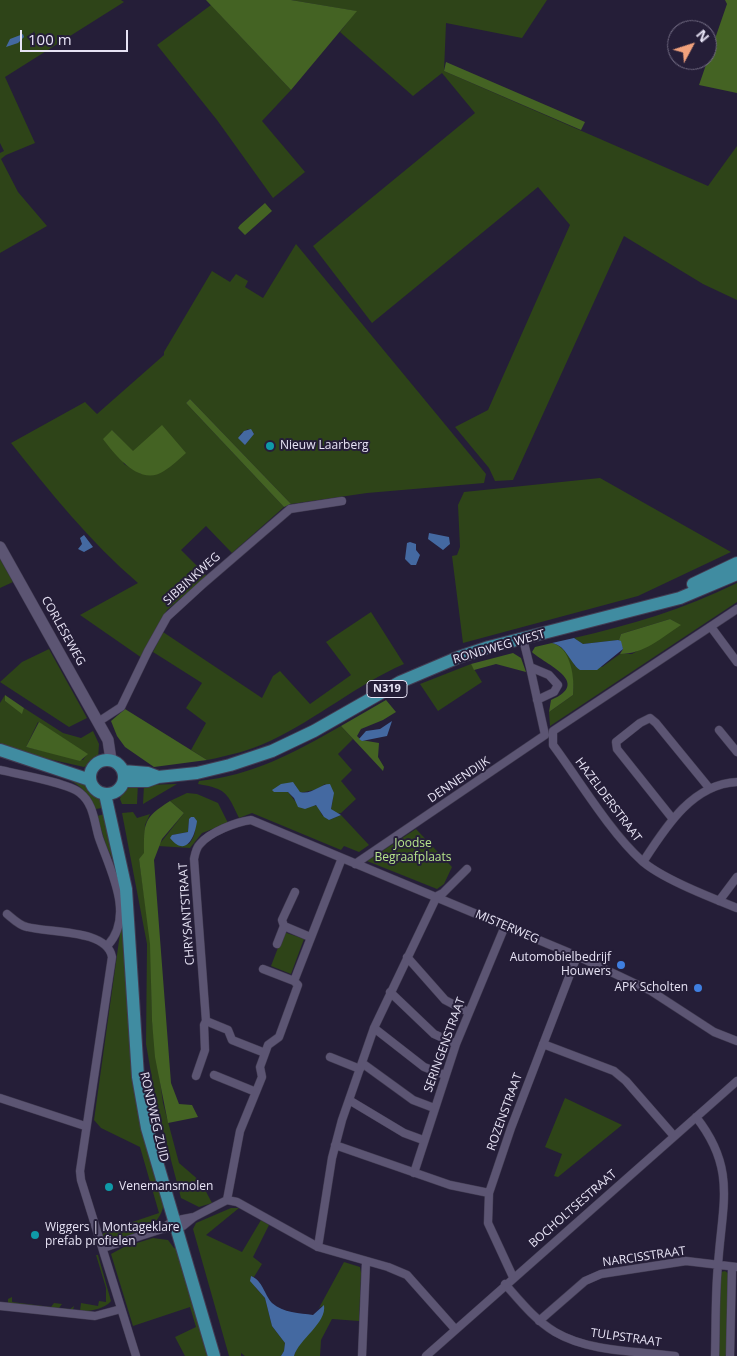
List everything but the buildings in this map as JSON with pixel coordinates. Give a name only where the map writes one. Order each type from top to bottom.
[{"type":"main road","name":"CORLESEWEG","points":[[0,547],[108,740],[107,760]]},
{"type":"main road","name":"RONDWEG WEST","points":[[622,614],[679,591],[737,563]]},
{"type":"main road","name":"RONDWEG WEST","points":[[123,776],[148,773],[158,777],[197,773],[230,765],[272,750],[314,730],[373,696],[423,671],[489,647],[680,598],[737,574]]},
{"type":"main road","points":[[0,750],[60,769],[91,775]]},
{"type":"main road","points":[[107,760],[116,762],[123,776],[120,788],[109,793],[95,789],[91,775],[107,760]]},
{"type":"main road","name":"RONDWEG ZUID","points":[[109,793],[126,889],[136,1021],[154,1126],[214,1356]]},
{"type":"main road","name":"RONDWEG ZUID","points":[[178,1223],[220,1356]]},
{"type":"street","name":"SIBBINKWEG","points":[[100,725],[121,707],[167,617],[290,508],[342,501]]},
{"type":"street","points":[[737,609],[711,626],[737,662]]},
{"type":"street","name":"HAZELDERSTRAAT","points":[[711,626],[553,731],[551,738],[553,745],[598,807],[643,862],[719,901],[737,908]]},
{"type":"street","name":"DENNENDIJK","points":[[355,864],[545,735],[523,639]]},
{"type":"street","points":[[530,667],[549,675],[558,685],[554,692],[537,700]]},
{"type":"street","points":[[672,818],[617,749],[616,742],[640,723],[650,718],[656,723],[710,789]]},
{"type":"street","points":[[719,730],[737,752]]},
{"type":"street","points":[[0,770],[76,790],[89,803],[117,886],[119,908],[115,937],[108,946]]},
{"type":"street","points":[[643,862],[672,818],[710,789],[728,782],[737,782]]},
{"type":"street","name":"CHRYSANTSTRAAT","points":[[196,1076],[206,1050],[204,1026],[206,1021],[194,859],[201,842],[242,821],[252,820],[342,858]]},
{"type":"street","points":[[294,981],[342,858]]},
{"type":"street","name":"MISTERWEG","points":[[342,858],[437,896],[652,991],[714,1032],[737,1041]]},
{"type":"street","points":[[318,1247],[335,1145],[374,1028],[437,896],[443,893],[467,869]]},
{"type":"street","points":[[719,901],[737,877]]},
{"type":"street","points":[[277,944],[284,926],[282,920],[295,892]]},
{"type":"street","points":[[8,914],[25,927],[97,938],[108,946],[112,957],[85,1126],[80,1171],[81,1180],[136,1356]]},
{"type":"street","points":[[284,926],[310,937]]},
{"type":"street","name":"SERINGENSTRAAT","points":[[414,1173],[423,1140],[456,1044],[505,926]]},
{"type":"street","name":"ROZENSTRAAT","points":[[513,1277],[488,1223],[489,1193],[576,956]]},
{"type":"street","points":[[407,957],[445,1000],[468,1012]]},
{"type":"street","points":[[227,1200],[240,1131],[262,1077],[260,1067],[268,1045],[278,1037],[298,985],[294,981],[263,969]]},
{"type":"street","points":[[390,992],[434,1034],[456,1044]]},
{"type":"street","points":[[206,1021],[228,1030],[232,1040],[265,1053]]},
{"type":"street","points":[[374,1028],[424,1067],[445,1075]]},
{"type":"street","points":[[543,1044],[614,1071],[626,1081],[674,1136]]},
{"type":"street","points":[[330,1057],[361,1066],[413,1100],[434,1108]]},
{"type":"street","points":[[214,1075],[256,1092]]},
{"type":"street","name":"BOCHOLTSESTRAAT","points":[[426,1356],[505,1284],[737,1081]]},
{"type":"street","points":[[0,1098],[85,1126]]},
{"type":"street","points":[[349,1100],[404,1133],[423,1140]]},
{"type":"street","points":[[696,1117],[710,1133],[718,1148],[726,1182],[718,1265],[715,1356]]},
{"type":"street","points":[[335,1145],[450,1185],[489,1193]]},
{"type":"street","points":[[103,1248],[194,1217],[227,1200],[237,1202],[318,1247],[407,1274],[455,1329]]},
{"type":"street","name":"NARCISSTRAAT","points":[[540,1321],[593,1277],[664,1263],[686,1261],[735,1267]]},
{"type":"street","points":[[362,1356],[366,1262]]},
{"type":"street","points":[[730,1356],[735,1267]]},
{"type":"street","name":"TULPSTRAAT","points":[[505,1284],[540,1321],[555,1332],[592,1345],[674,1356]]},
{"type":"street","points":[[0,1306],[95,1316],[121,1309]]},
{"type":"green space","points":[[0,0],[121,0],[124,2],[5,77],[35,143],[1,159],[18,192],[47,226],[0,253],[0,153],[4,151],[0,143]]},
{"type":"green space","points":[[206,0],[291,0],[357,11],[291,90]]},
{"type":"green space","points":[[291,0],[547,0],[522,38],[446,23],[444,71],[708,186],[737,146],[737,300],[703,284],[624,236],[513,480],[495,481],[489,468],[455,427],[488,410],[570,225],[538,187],[372,323],[313,246],[475,113],[442,73],[413,96],[340,32],[356,11]]},
{"type":"green space","points":[[725,0],[737,0],[737,93],[699,85],[704,70],[717,70],[717,33],[727,4]]},
{"type":"green space","points":[[211,5],[291,90],[262,121],[305,172],[273,198],[217,120],[157,45]]},
{"type":"green space","points":[[446,62],[585,122],[581,130],[444,71]]},
{"type":"green space","points":[[265,203],[272,211],[245,235],[238,228]]},
{"type":"green space","points":[[296,244],[486,474],[484,483],[367,493],[291,504],[190,399],[186,403],[284,507],[232,553],[206,526],[181,550],[207,576],[167,610],[142,658],[80,615],[138,583],[87,534],[11,443],[85,402],[97,414],[164,355],[212,271],[230,282],[236,274],[248,281],[245,287],[263,298]],"holes":[[[248,429],[254,433],[245,445],[240,434]],[[112,430],[133,452],[141,474],[124,464]]]},
{"type":"green space","points":[[190,399],[291,504],[284,507],[186,403]]},
{"type":"green space","points":[[162,425],[186,453],[167,469],[155,475],[146,475],[129,467],[103,439],[112,430],[133,451]]},
{"type":"green space","points":[[600,478],[731,552],[638,596],[463,643],[452,556],[457,555],[460,547],[458,505],[464,492]]},
{"type":"green space","points":[[0,559],[13,582],[0,588]]},
{"type":"green space","points":[[737,583],[737,602],[550,726],[549,712],[573,695],[570,669],[566,657],[559,646],[568,653],[575,666],[602,667],[620,654],[632,654],[680,625],[670,619],[621,634],[619,640],[583,644],[574,638],[616,628],[657,615],[697,601]]},
{"type":"green space","points":[[371,612],[404,664],[369,682],[304,723],[263,744],[223,757],[207,760],[191,750],[206,723],[186,708],[202,683],[153,652],[163,632],[262,698],[273,676],[280,671],[310,704],[351,675],[326,642]]},
{"type":"green space","points":[[670,619],[681,625],[645,648],[620,654],[623,649],[619,640],[621,634]]},
{"type":"green space","points":[[552,643],[564,651],[568,657],[572,673],[573,695],[549,712],[551,700],[563,693],[567,687],[567,680],[562,674],[532,652],[535,647]]},
{"type":"green space","points":[[49,649],[87,718],[69,727],[0,682],[22,662]]},
{"type":"green space","points":[[513,653],[521,658],[526,672],[496,664],[474,670],[471,664]]},
{"type":"green space","points":[[471,664],[482,682],[438,711],[420,684]]},
{"type":"green space","points":[[5,695],[5,701],[22,713],[24,708],[63,733],[81,738],[93,731],[99,744],[98,759],[84,767],[0,748],[0,703]],"holes":[[[38,722],[87,754],[83,760],[26,747]]]},
{"type":"green space","points":[[5,695],[24,708],[22,714],[5,701]]},
{"type":"green space","points":[[386,700],[396,712],[383,720],[361,729],[357,736],[361,740],[379,743],[378,757],[384,767],[383,771],[341,726]]},
{"type":"green space","points":[[125,709],[207,760],[154,767],[125,747],[117,736],[111,721]]},
{"type":"green space","points":[[39,722],[88,754],[80,761],[26,747]]},
{"type":"green space","points":[[341,726],[353,739],[338,754],[352,770],[341,781],[356,799],[341,813],[336,814],[331,809],[333,799],[325,784],[318,789],[300,793],[295,785],[274,792],[288,792],[295,801],[318,806],[322,815],[329,820],[341,815],[369,845],[359,852],[344,846],[341,850],[252,813],[239,818],[232,803],[221,790],[198,784],[199,781],[237,774],[273,761],[290,754]]},
{"type":"green space","points":[[71,781],[83,783],[92,788],[99,797],[103,808],[95,809],[86,793]]},
{"type":"green space","points":[[138,783],[137,804],[122,804],[120,799],[124,790]]},
{"type":"green space","points":[[177,784],[143,804],[144,785]]},
{"type":"green space","points":[[187,793],[197,794],[218,803],[228,823],[202,833],[190,848],[158,846],[184,813],[170,801]],"holes":[[[194,817],[195,832],[189,844],[172,835],[188,832],[189,819]]]},
{"type":"green space","points":[[170,801],[184,813],[162,839],[154,860],[171,1083],[179,1104],[192,1105],[198,1117],[168,1123],[155,1057],[150,944],[139,859],[144,853],[144,835],[147,822],[155,812]]},
{"type":"green space","points":[[133,812],[137,818],[150,814],[145,825],[144,854],[139,859],[151,944],[152,1021],[163,1103],[179,1163],[201,1182],[212,1203],[199,1207],[181,1198],[157,1107],[146,1044],[147,944],[122,813]]},
{"type":"green space","points":[[105,814],[115,865],[106,845],[97,816]]},
{"type":"green space","name":"Joodse Begraafplaats","points":[[416,829],[452,867],[444,884],[437,889],[367,861]]},
{"type":"green space","points":[[123,912],[130,1017],[164,1203],[162,1212],[152,1225],[138,1233],[112,1241],[102,1235],[106,1231],[159,1213],[140,1147],[101,1128],[94,1120]]},
{"type":"green space","points":[[284,932],[304,939],[291,974],[271,966]]},
{"type":"green space","points":[[565,1098],[622,1125],[558,1177],[554,1176],[562,1154],[545,1147]]},
{"type":"green space","points":[[231,1208],[239,1208],[206,1235],[242,1252],[261,1220],[269,1225],[253,1257],[262,1264],[254,1277],[251,1276],[256,1288],[265,1298],[272,1326],[285,1343],[281,1356],[245,1356],[241,1353],[241,1356],[229,1356],[193,1229],[196,1223]]},
{"type":"green space","points":[[153,1238],[168,1240],[174,1248],[179,1249],[212,1356],[185,1356],[175,1337],[196,1327],[190,1307],[133,1326],[111,1254],[124,1247]]},
{"type":"green space","points":[[96,1255],[98,1255],[111,1301],[105,1306],[96,1309],[80,1311],[81,1303],[98,1306],[99,1301],[106,1302],[106,1288]]},
{"type":"green space","points":[[344,1262],[360,1267],[359,1321],[332,1319],[321,1340],[320,1356],[294,1356],[301,1343],[318,1321],[322,1306],[319,1308]]},
{"type":"green space","points":[[725,1271],[729,1274],[728,1353],[725,1356],[720,1356],[718,1354],[721,1272]]},
{"type":"green space","points":[[12,1297],[12,1302],[51,1307],[54,1303],[62,1304],[59,1308],[70,1309],[74,1306],[73,1310],[8,1305],[8,1299]]},
{"type":"water","points":[[23,34],[24,37],[18,43],[6,47],[10,39]]},
{"type":"water","points":[[251,429],[254,434],[245,445],[238,438],[244,431]]},
{"type":"water","points":[[429,533],[449,537],[450,544],[443,550],[428,539]]},
{"type":"water","points":[[84,535],[93,547],[84,552],[78,549],[82,544],[80,538]]},
{"type":"water","points":[[407,543],[416,544],[416,550],[420,555],[416,565],[411,565],[405,559]]},
{"type":"water","points":[[574,638],[583,644],[618,640],[621,641],[623,649],[597,670],[580,670],[561,647],[552,643]]},
{"type":"water","points":[[392,721],[387,736],[362,741],[359,739],[366,731],[380,729]]},
{"type":"water","points":[[293,782],[300,792],[304,793],[330,784],[334,793],[331,809],[341,815],[329,820],[324,817],[316,805],[305,809],[298,807],[294,798],[288,792],[274,792],[272,790],[281,784]]},
{"type":"water","points":[[194,817],[197,821],[192,839],[185,846],[176,844],[170,838],[172,835],[188,832],[189,819]]},
{"type":"water","points":[[251,1276],[261,1284],[272,1303],[281,1309],[313,1315],[324,1305],[324,1312],[317,1325],[301,1343],[294,1356],[281,1356],[285,1343],[272,1326],[265,1298],[250,1281]]},
{"type":"place","name":"Nieuw Laarberg","points":[[270,446]]},
{"type":"place","name":"Automobielbedrijf Houwers","points":[[621,965]]},
{"type":"place","name":"APK Scholten","points":[[698,988]]},
{"type":"place","name":"Venemansmolen","points":[[109,1187]]},
{"type":"place","name":"Wiggers | Montageklare prefab profielen","points":[[35,1235]]}]
